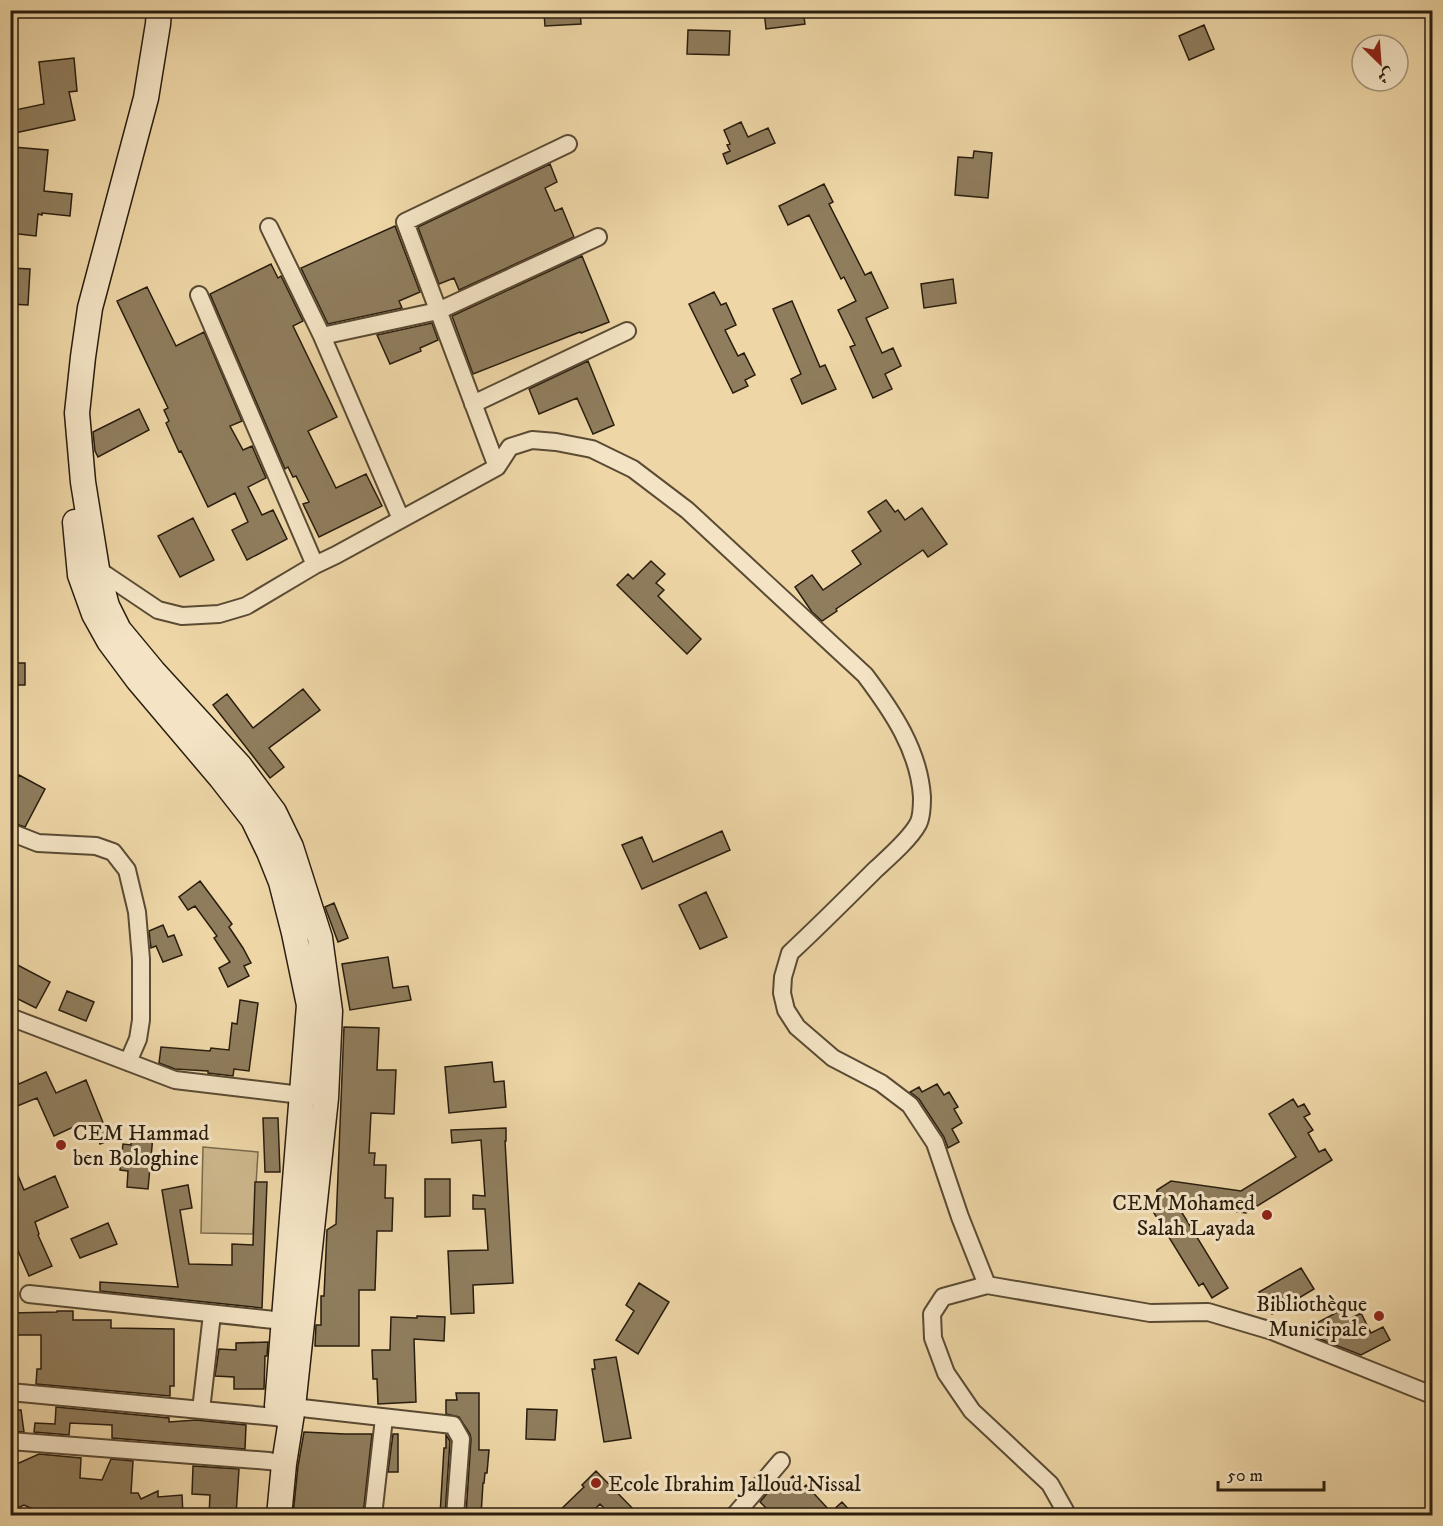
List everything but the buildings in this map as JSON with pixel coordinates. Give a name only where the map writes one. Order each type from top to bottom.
[{"type":"main road","points":[[148,10],[148,24],[136,96],[81,306],[67,413],[80,576],[94,614],[109,641],[138,680],[254,819],[281,882],[309,1005],[302,1094],[287,1415],[266,1515]]},
{"type":"main road","points":[[159,10],[146,98],[90,308],[82,357],[77,414],[83,482],[97,569],[107,606],[119,630],[153,671],[239,765],[274,812],[291,847],[320,938],[330,1011],[326,1098],[293,1322]]},
{"type":"main road","points":[[276,1462],[279,1515]]},
{"type":"street","points":[[497,467],[405,222],[568,144]]},
{"type":"street","points":[[269,227],[322,336],[401,519]]},
{"type":"street","points":[[322,336],[438,311],[598,237]]},
{"type":"street","points":[[199,295],[315,565]]},
{"type":"street","points":[[473,404],[627,332]]},
{"type":"street","points":[[97,569],[158,610],[182,616],[219,615],[246,606],[315,565],[497,467],[510,447],[532,440],[592,449],[633,469],[687,510],[865,675],[902,730],[916,765],[921,785],[922,804],[919,823],[901,845],[790,953],[783,977],[782,993],[786,1010],[797,1027],[833,1058],[881,1083],[910,1105],[935,1143],[960,1217],[987,1285]]},
{"type":"street","points":[[10,832],[38,843],[96,846],[113,852],[127,870],[137,912],[141,959],[141,1020],[138,1039],[128,1062]]},
{"type":"street","points":[[10,1017],[175,1080],[326,1098]]},
{"type":"street","points":[[1068,1515],[1050,1484],[972,1411],[946,1373],[933,1338],[932,1314],[943,1297],[987,1285],[1150,1313],[1208,1312],[1272,1331],[1432,1395]]},
{"type":"street","points":[[29,1294],[293,1322]]},
{"type":"street","points":[[201,1410],[212,1314]]},
{"type":"street","points":[[10,1392],[201,1410],[384,1418],[453,1425],[461,1439],[455,1515]]},
{"type":"street","points":[[374,1515],[384,1418]]},
{"type":"street","points":[[10,1441],[276,1462]]},
{"type":"street","points":[[742,1512],[781,1461]]},
{"type":"shaded area","points":[[203,1147],[258,1152],[253,1234],[201,1233]]},
{"type":"place","name":"CEM Hammad ben Bologhine","points":[[61,1145]]},
{"type":"place","name":"CEM Mohamed Salah Layada","points":[[1267,1215]]},
{"type":"place","name":"Bibliothèque Municipale","points":[[1379,1316]]},
{"type":"place","name":"Ecole Ibrahim Jalloud Nissal","points":[[596,1483]]}]
